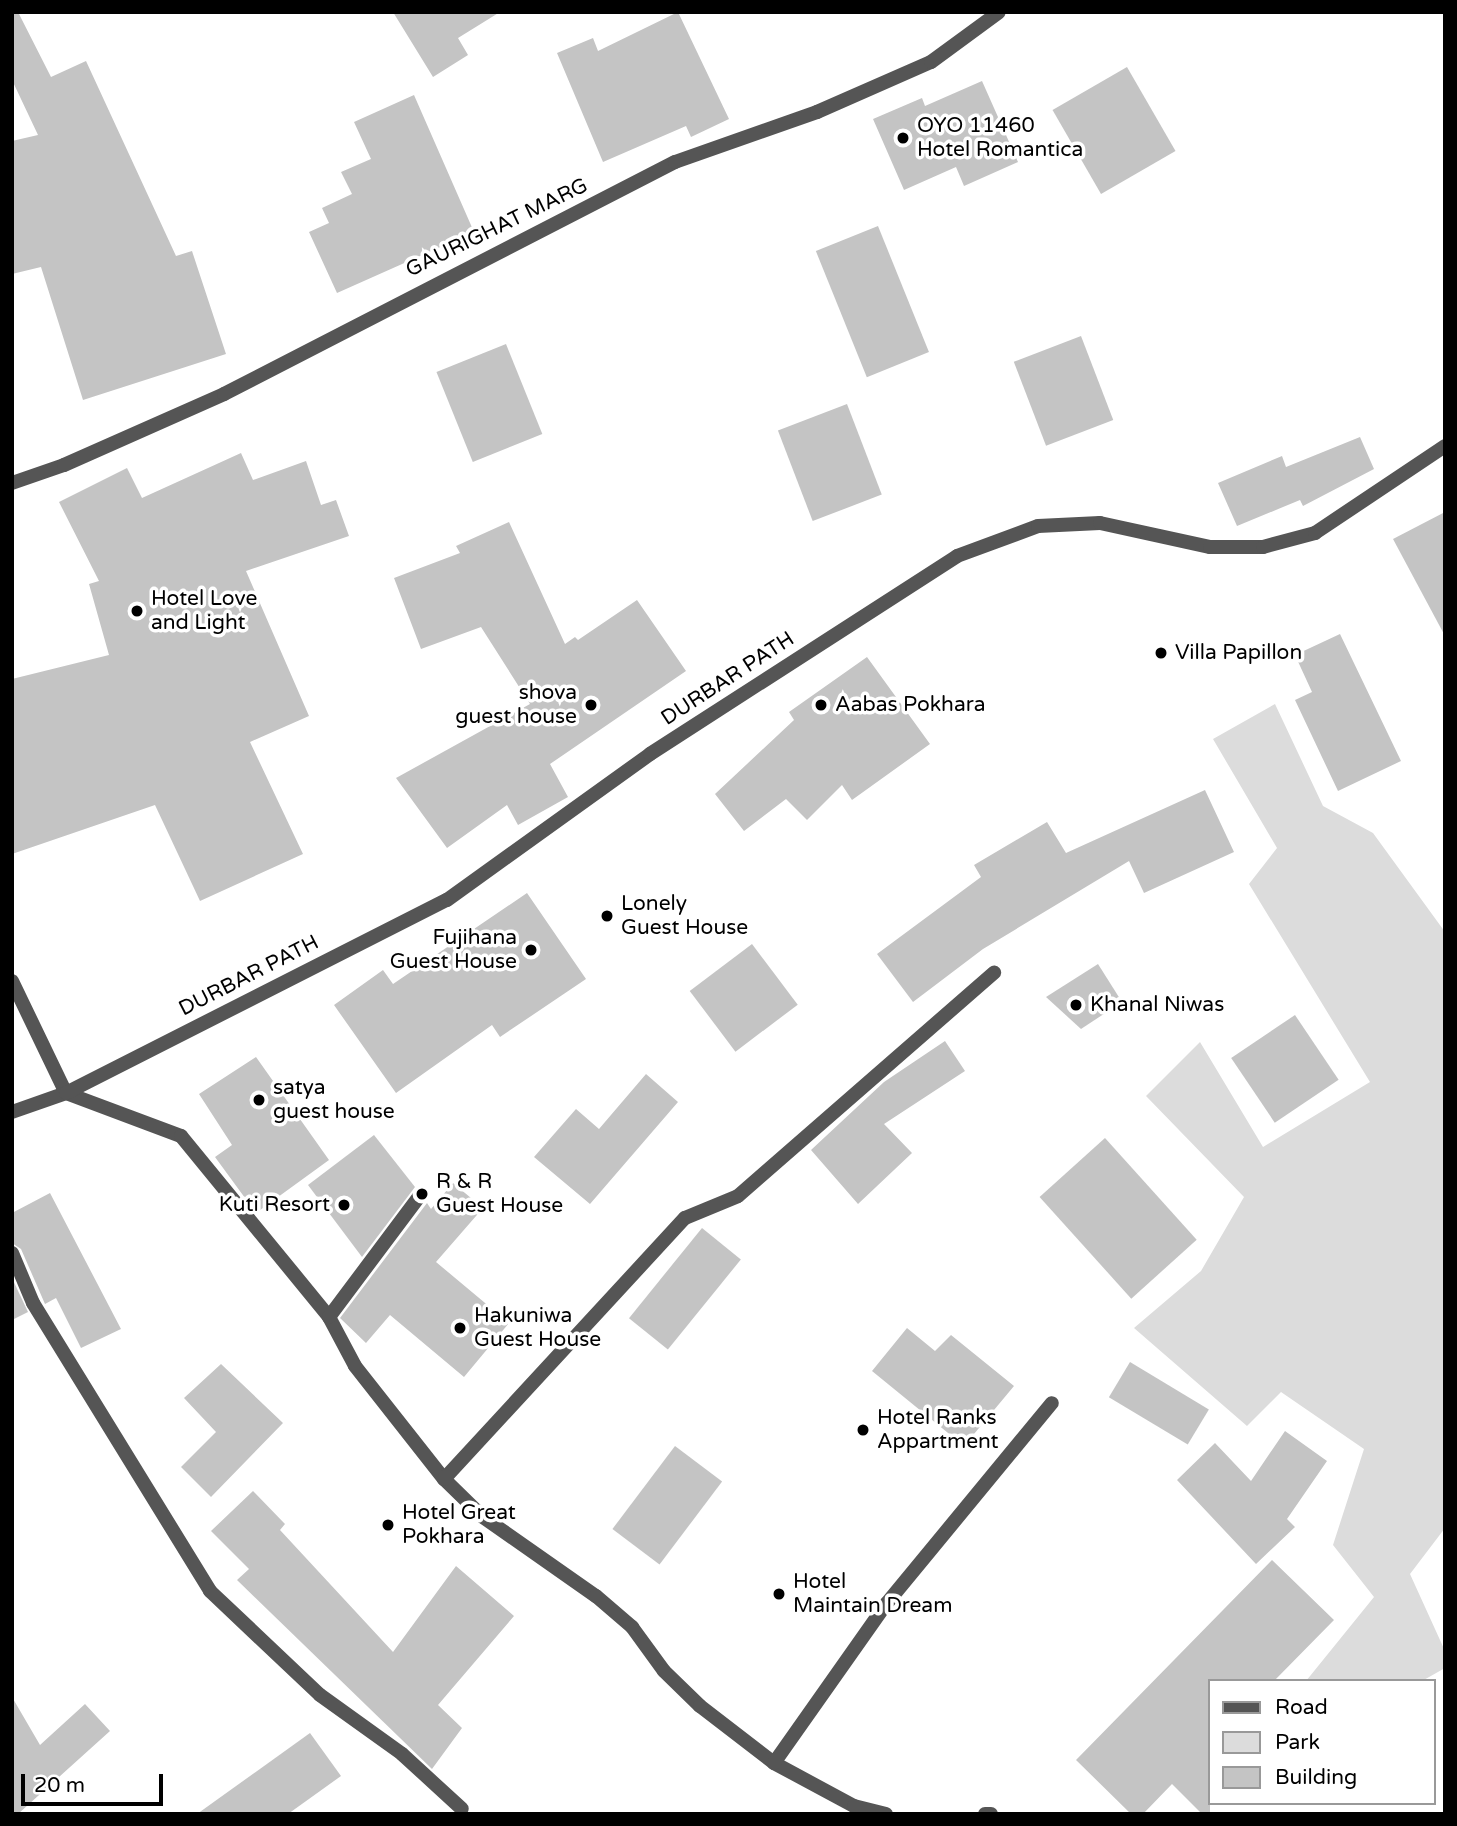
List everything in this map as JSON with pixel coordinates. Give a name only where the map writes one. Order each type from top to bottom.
[{"type":"street","name":"GAURIGHAT MARG","points":[[12,483],[64,465],[224,394],[675,162],[817,112],[931,62],[999,12]]},
{"type":"street","name":"DURBAR PATH","points":[[12,1112],[66,1093],[447,900],[650,754],[957,556],[1038,526],[1100,523],[1210,547],[1263,547],[1315,533],[1445,446]]},
{"type":"street","points":[[444,1479],[684,1218],[738,1196],[994,973]]},
{"type":"street","points":[[12,981],[66,1093],[181,1136],[328,1317],[355,1366],[444,1479],[483,1517],[623,1619],[700,1706],[774,1763],[820,1790],[886,1814]]},
{"type":"street","points":[[328,1317],[421,1194]]},
{"type":"street","points":[[12,1253],[33,1303],[210,1591],[320,1695],[402,1754],[462,1809]]},
{"type":"street","points":[[774,1763],[887,1603],[1052,1403]]},
{"type":"street","points":[[985,1814],[991,1814]]},
{"type":"green space","points":[[1275,704],[1323,806],[1373,833],[1445,932],[1445,1528],[1410,1574],[1445,1651],[1445,1668],[1426,1679],[1308,1679],[1374,1597],[1333,1545],[1364,1449],[1281,1392],[1247,1426],[1134,1328],[1201,1271],[1244,1197],[1146,1096],[1200,1042],[1263,1147],[1370,1082],[1249,884],[1277,848],[1213,739]]},
{"type":"building","points":[[12,12],[18,12],[51,77],[86,61],[176,256],[192,251],[226,354],[83,400],[41,267],[12,274],[12,141],[38,135],[12,80]]},
{"type":"building","points":[[393,12],[500,12],[458,38],[468,55],[433,77]]},
{"type":"building","points":[[678,12],[729,119],[691,137],[686,126],[603,162],[557,53],[593,38],[598,51]]},
{"type":"building","points":[[1127,67],[1176,151],[1101,194],[1053,110]]},
{"type":"building","points":[[982,81],[1018,162],[964,186],[956,167],[904,190],[873,119],[922,98],[925,106]]},
{"type":"building","points":[[414,95],[474,232],[337,293],[309,232],[329,223],[322,208],[352,194],[341,172],[371,159],[354,122]]},
{"type":"building","points":[[878,226],[929,352],[867,377],[816,251]]},
{"type":"building","points":[[1081,336],[1113,420],[1046,446],[1014,362]]},
{"type":"building","points":[[506,344],[542,434],[473,462],[436,372]]},
{"type":"building","points":[[847,404],[882,495],[813,521],[778,431]]},
{"type":"building","points":[[1360,437],[1374,469],[1303,506],[1300,500],[1237,526],[1218,483],[1282,456],[1286,467]]},
{"type":"building","points":[[241,453],[253,480],[306,461],[321,505],[336,500],[349,536],[246,571],[309,716],[250,742],[303,854],[200,901],[155,805],[12,854],[12,679],[109,655],[89,584],[99,581],[59,502],[127,468],[142,498]]},
{"type":"building","points":[[1445,512],[1445,636],[1393,539]]},
{"type":"building","points":[[509,522],[565,644],[575,637],[578,640],[637,600],[686,671],[550,764],[568,797],[518,825],[507,805],[447,848],[396,778],[530,704],[481,627],[421,649],[394,578],[460,553],[456,546]]},
{"type":"building","points":[[1340,634],[1401,761],[1338,791],[1295,700],[1312,692],[1295,655]]},
{"type":"building","points":[[867,657],[930,744],[852,800],[842,785],[807,820],[786,799],[744,831],[715,794],[794,720],[789,712]]},
{"type":"building","points":[[1205,790],[1234,852],[1144,893],[1129,861],[983,949],[913,1002],[877,954],[981,877],[974,865],[1047,822],[1066,853]]},
{"type":"building","points":[[527,893],[586,979],[500,1037],[492,1025],[396,1093],[334,1005],[383,970],[393,984]]},
{"type":"building","points":[[752,944],[798,1005],[735,1052],[690,991]]},
{"type":"building","name":"Khanal Niwas","points":[[1098,964],[1122,1002],[1081,1029],[1046,997]]},
{"type":"building","points":[[1295,1015],[1339,1080],[1275,1123],[1231,1058]]},
{"type":"building","points":[[945,1041],[965,1071],[884,1124],[912,1153],[858,1204],[811,1150],[884,1082]]},
{"type":"building","points":[[256,1057],[329,1160],[256,1213],[215,1157],[232,1145],[199,1094]]},
{"type":"building","points":[[646,1074],[678,1102],[590,1204],[534,1157],[576,1109],[599,1129]]},
{"type":"building","points":[[374,1135],[415,1187],[362,1257],[308,1185]]},
{"type":"building","points":[[1105,1138],[1197,1240],[1131,1299],[1040,1197]]},
{"type":"building","points":[[453,1183],[483,1208],[436,1262],[509,1323],[464,1377],[390,1315],[366,1343],[340,1318],[427,1203],[431,1209]]},
{"type":"building","points":[[50,1193],[121,1329],[81,1348],[56,1298],[45,1304],[21,1249],[12,1243],[12,1213]]},
{"type":"building","points":[[702,1228],[741,1259],[668,1350],[629,1318]]},
{"type":"building","points":[[12,1278],[28,1312],[12,1320]]},
{"type":"building","points":[[907,1328],[935,1351],[951,1335],[1014,1386],[964,1446],[872,1371]]},
{"type":"building","points":[[1130,1362],[1209,1409],[1188,1445],[1109,1397]]},
{"type":"building","points":[[221,1364],[283,1423],[211,1497],[181,1467],[216,1432],[184,1398]]},
{"type":"building","points":[[1285,1431],[1327,1461],[1287,1519],[1295,1527],[1256,1564],[1177,1480],[1215,1443],[1251,1481]]},
{"type":"building","points":[[675,1446],[722,1482],[660,1565],[612,1529]]},
{"type":"building","points":[[253,1491],[285,1524],[280,1530],[393,1652],[456,1566],[514,1616],[438,1705],[462,1728],[432,1769],[237,1580],[249,1569],[211,1531]]},
{"type":"building","points":[[1272,1560],[1334,1620],[1276,1679],[1208,1679],[1210,1814],[1202,1814],[1172,1784],[1143,1814],[1131,1814],[1076,1760]]},
{"type":"building","points":[[12,1697],[40,1745],[85,1704],[110,1731],[18,1814],[12,1814]]},
{"type":"building","points":[[310,1733],[341,1776],[288,1814],[197,1814]]},
{"type":"place","name":"OYO 11460 Hotel Romantica","points":[[903,138]]},
{"type":"place","name":"Hotel Love and Light","points":[[137,611]]},
{"type":"place","name":"Villa Papillon","points":[[1161,653]]},
{"type":"place","name":"shova guest house","points":[[591,705]]},
{"type":"place","name":"Aabas Pokhara","points":[[821,705]]},
{"type":"place","name":"Lonely Guest House","points":[[607,916]]},
{"type":"place","name":"Fujihana Guest House","points":[[531,950]]},
{"type":"place","name":"Khanal Niwas","points":[[1076,1005]]},
{"type":"place","name":"satya guest house","points":[[259,1100]]},
{"type":"place","name":"R & R Guest House","points":[[422,1194]]},
{"type":"place","name":"Kuti Resort","points":[[344,1205]]},
{"type":"place","name":"Hakuniwa Guest House","points":[[460,1328]]},
{"type":"place","name":"Hotel Ranks Appartment","points":[[863,1430]]},
{"type":"place","name":"Hotel Great Pokhara","points":[[388,1525]]},
{"type":"place","name":"Hotel Maintain Dream","points":[[779,1594]]}]
